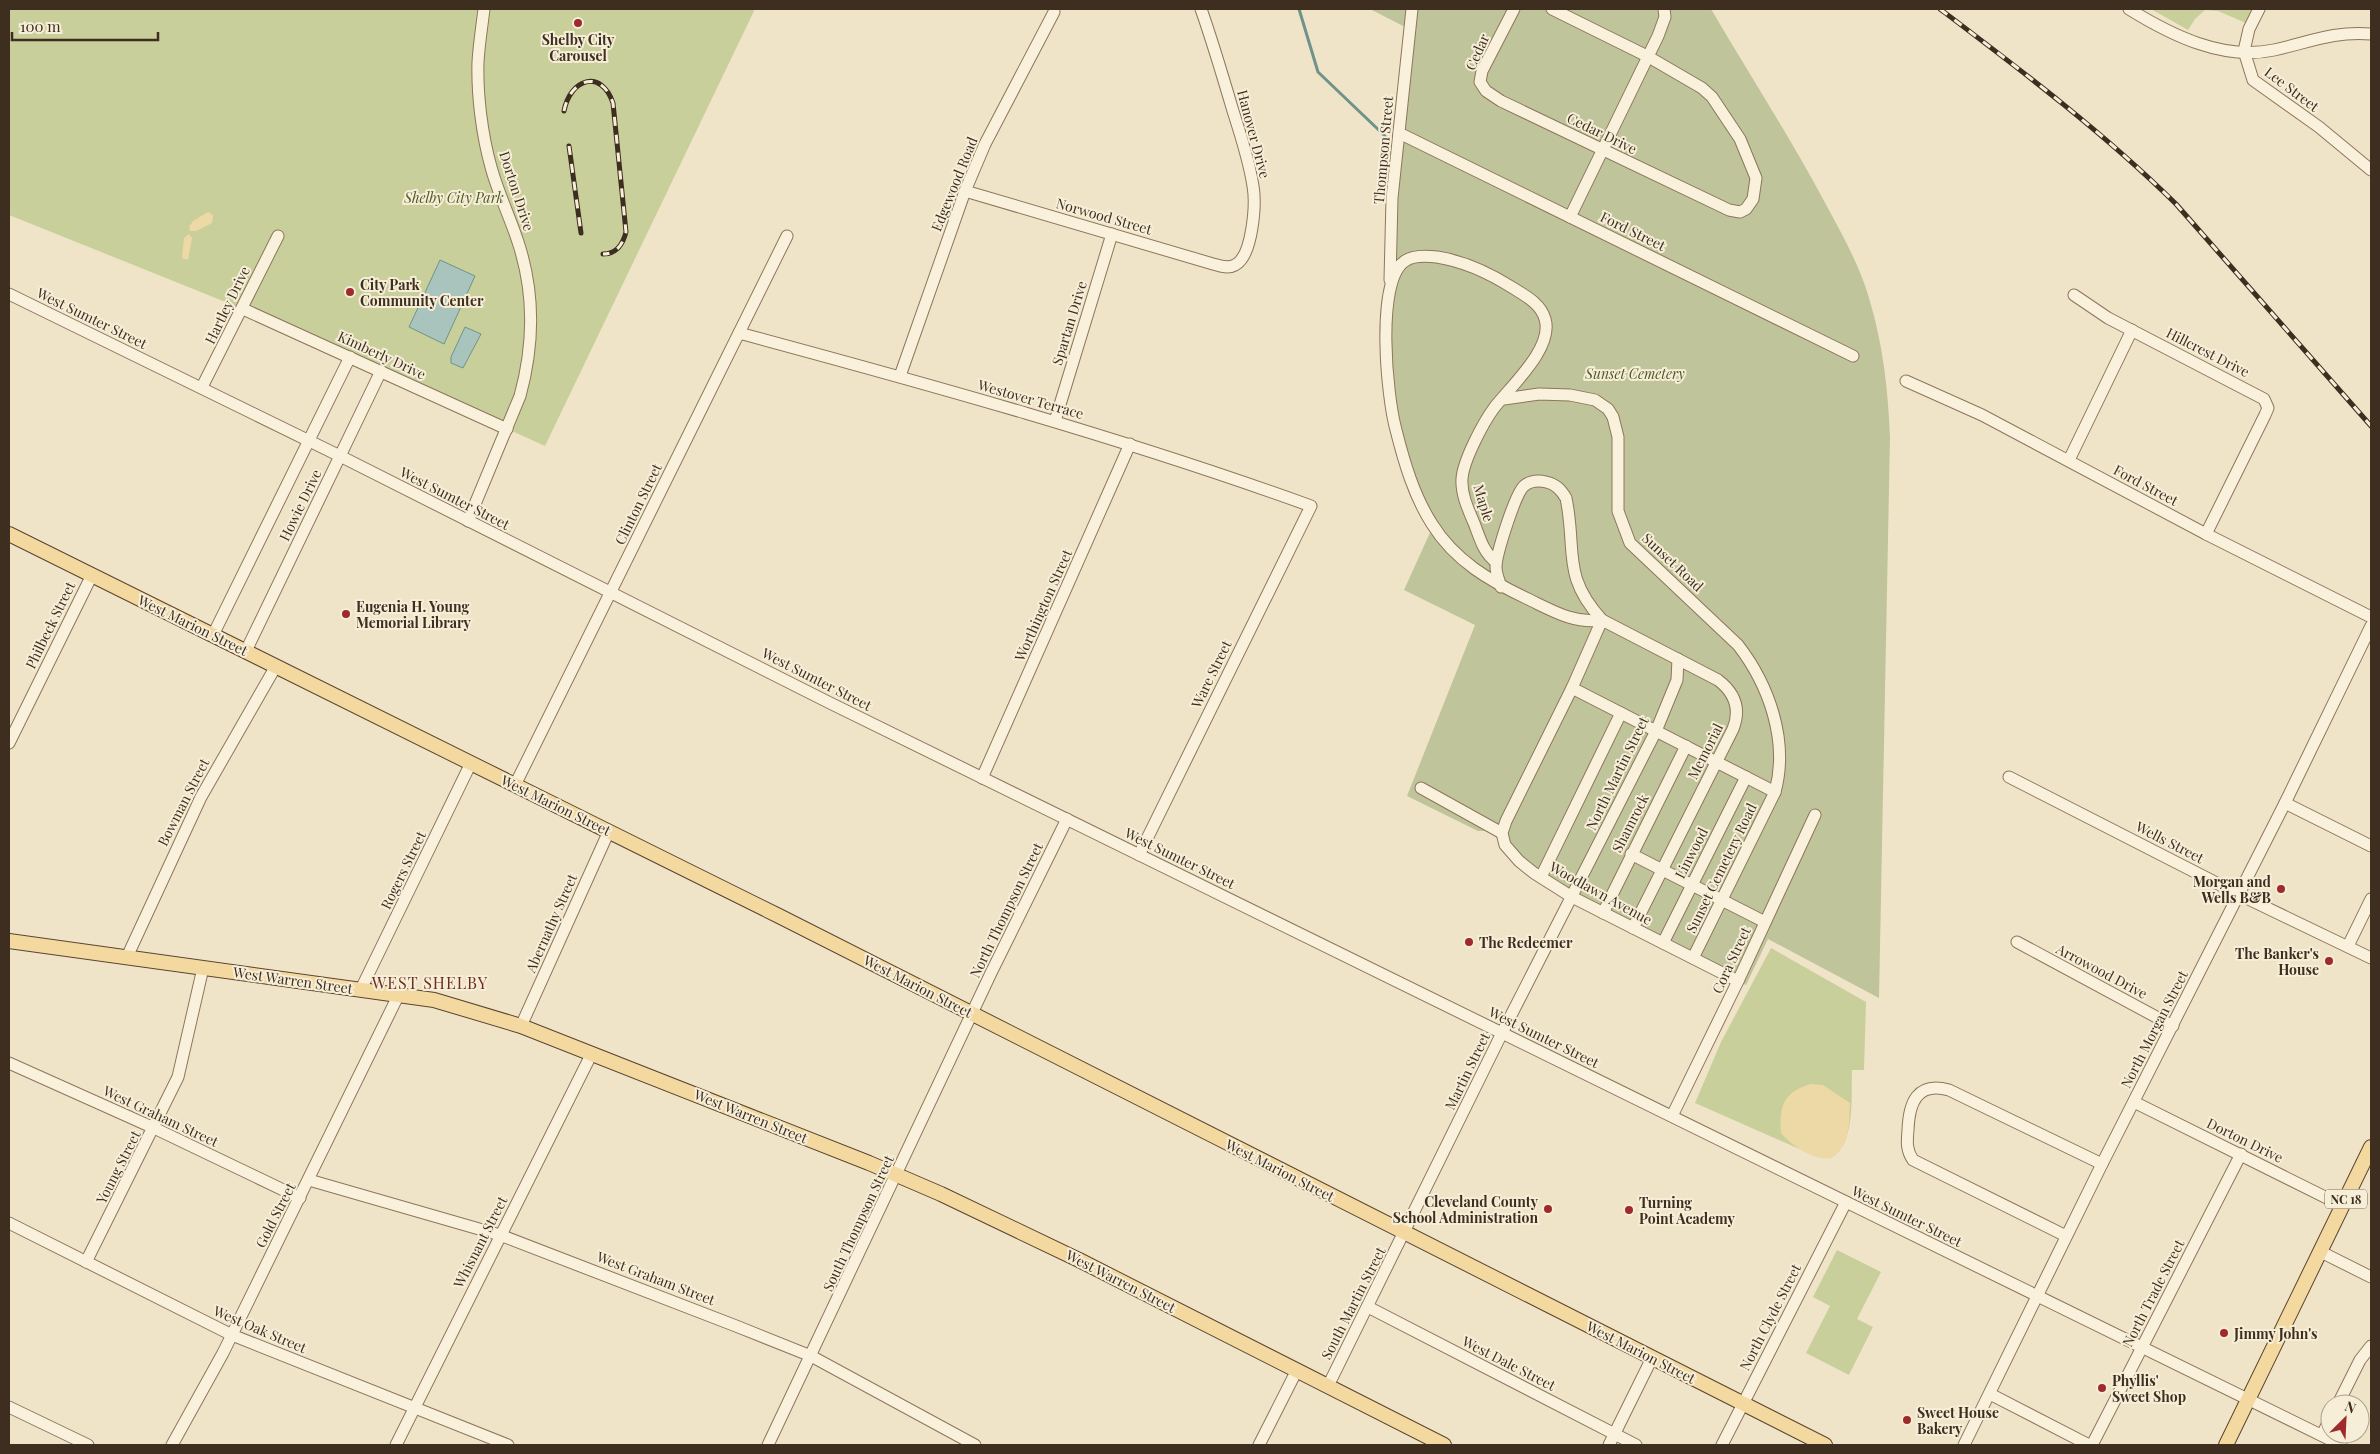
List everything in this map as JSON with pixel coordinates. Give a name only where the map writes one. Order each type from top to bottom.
[{"type":"main road","name":"West Marion Street","points":[[9,534],[609,831],[1825,1445]]},
{"type":"main road","name":"West Warren Street","points":[[9,941],[399,994],[460,1006],[521,1026],[897,1175],[1055,1248],[1444,1445]]},
{"type":"main road","name":"NC 18","points":[[2226,1445],[2371,1147]]},
{"type":"street","name":"Dorton Drive","points":[[468,521],[507,429],[526,376],[531,334],[530,305],[522,255],[491,167],[482,115],[478,63],[484,9]]},
{"type":"street","name":"Hanover Drive","points":[[1201,9],[1245,149],[1254,186],[1254,208],[1249,239],[1240,261],[1235,266]]},
{"type":"street","name":"Thompson Street","points":[[1412,9],[1392,198],[1385,350],[1392,415],[1408,472],[1422,508],[1444,541],[1472,569],[1501,586],[1570,619],[1584,622],[1602,620]]},
{"type":"street","name":"Cedar","points":[[1501,101],[1482,87],[1480,77],[1514,9]]},
{"type":"street","points":[[1552,9],[1647,56]]},
{"type":"street","points":[[1570,216],[1662,27],[1665,16],[1664,9]]},
{"type":"street","points":[[2129,9],[2189,40],[2210,47],[2244,51],[2269,51],[2337,34],[2371,34]]},
{"type":"street","name":"Lee Street","points":[[2259,9],[2249,29],[2244,51],[2249,72],[2257,85],[2319,127],[2371,170]]},
{"type":"street","name":"Edgewood Road","points":[[900,376],[965,190],[985,144],[1054,12]]},
{"type":"street","name":"Cedar Drive","points":[[1501,101],[1729,210],[1740,212],[1746,209],[1753,199],[1756,178],[1740,139],[1708,92],[1647,56]]},
{"type":"street","name":"Ford Street","points":[[1399,133],[1853,356]]},
{"type":"street","name":"Norwood Street","points":[[965,190],[1213,264],[1226,267],[1235,266]]},
{"type":"street","name":"Spartan Drive","points":[[1055,421],[1112,234]]},
{"type":"street","name":"Hartley Drive","points":[[202,387],[243,309],[278,236]]},
{"type":"street","name":"Clinton Street","points":[[515,785],[787,236]]},
{"type":"street","name":"Thompson Street","points":[[1389,295],[1394,273],[1405,261],[1417,257],[1434,256],[1476,270],[1510,286],[1537,305],[1545,318],[1545,338],[1504,399]]},
{"type":"street","name":"West Sumter Street","points":[[9,294],[170,374],[202,387],[1138,855],[2320,1434]]},
{"type":"street","points":[[2069,460],[2132,330],[2097,312],[2074,295]]},
{"type":"street","name":"Kimberly Drive","points":[[243,309],[507,429]]},
{"type":"street","name":"Hillcrest Drive","points":[[2132,330],[2252,391],[2264,399],[2268,408],[2206,534]]},
{"type":"street","name":"Westover Terrace","points":[[739,333],[900,376],[1055,421],[1202,467],[1311,506]]},
{"type":"street","name":"Howie Drive","points":[[213,635],[350,357]]},
{"type":"street","name":"Howie Drive","points":[[246,651],[381,372]]},
{"type":"street","name":"Ford Street","points":[[1906,381],[1982,414],[2206,534],[2371,617]]},
{"type":"street","name":"Sunset Road","points":[[1504,399],[1539,394],[1570,395],[1595,400],[1608,409],[1613,417],[1618,437],[1617,497],[1620,523],[1630,543],[1720,627],[1747,657],[1762,679],[1780,747],[1781,768],[1775,792]]},
{"type":"street","name":"Maple","points":[[1496,562],[1486,554],[1481,542],[1465,501],[1462,478],[1480,433],[1492,410],[1504,399]]},
{"type":"street","name":"Worthington Street","points":[[982,778],[1130,444]]},
{"type":"street","points":[[1421,788],[1502,833],[1506,821],[1572,688],[1602,620],[1580,592],[1572,560],[1566,498],[1562,491],[1551,483],[1536,480],[1528,483],[1519,492],[1496,562],[1501,586]]},
{"type":"street","name":"Ware Street","points":[[1138,855],[1311,506]]},
{"type":"street","name":"Philbeck Street","points":[[9,743],[92,575]]},
{"type":"street","name":"Memorial","points":[[1602,620],[1718,680],[1726,687],[1734,700],[1738,712],[1737,719],[1633,928]]},
{"type":"street","name":"North Morgan Street","points":[[1964,1445],[2036,1296],[2285,803],[2371,626]]},
{"type":"street","name":"North Martin Street","points":[[1572,897],[1656,731],[1677,680],[1678,659]]},
{"type":"street","name":"Bowman Street","points":[[126,957],[201,797],[276,666]]},
{"type":"street","points":[[1572,688],[1775,792]]},
{"type":"street","points":[[1540,877],[1621,713]]},
{"type":"street","name":"Shamrock","points":[[1602,913],[1686,746]]},
{"type":"street","name":"Rogers Street","points":[[361,989],[471,763]]},
{"type":"street","name":"Wells Street","points":[[2009,776],[2238,894],[2371,958]]},
{"type":"street","name":"Linwood","points":[[1663,943],[1746,777]]},
{"type":"street","name":"Sunset Cemetery Road","points":[[1693,958],[1775,792]]},
{"type":"street","points":[[2285,803],[2371,846]]},
{"type":"street","name":"Cora Street","points":[[1672,1116],[1738,981],[1815,815]]},
{"type":"street","name":"North Thompson Street","points":[[973,1014],[1067,819]]},
{"type":"street","name":"Abernathy Street","points":[[521,1026],[609,831]]},
{"type":"street","name":"Woodlawn Avenue","points":[[1502,833],[1505,845],[1511,853],[1540,877],[1602,913],[1738,981]]},
{"type":"street","points":[[1631,854],[1765,922]]},
{"type":"street","name":"Martin Street","points":[[1405,1233],[1502,1033],[1572,897]]},
{"type":"street","points":[[2348,946],[2371,900]]},
{"type":"street","name":"Arrowood Drive","points":[[2017,942],[2173,1026]]},
{"type":"street","name":"Young Street","points":[[86,1262],[178,1077],[203,968]]},
{"type":"street","name":"Gold Street","points":[[172,1445],[232,1335],[399,994]]},
{"type":"street","name":"South Thompson Street","points":[[768,1445],[973,1014]]},
{"type":"street","name":"Whisnant Street","points":[[396,1445],[413,1407],[592,1053]]},
{"type":"street","name":"West Graham Street","points":[[9,1063],[154,1128],[300,1198]]},
{"type":"street","points":[[2066,1236],[1913,1160],[1909,1153],[1907,1140],[1913,1101],[1921,1092],[1926,1090],[1937,1088],[1948,1090],[2102,1164]]},
{"type":"street","name":"Dorton Drive","points":[[2134,1102],[2343,1206]]},
{"type":"street","name":"North Trade Street","points":[[2090,1445],[2241,1154]]},
{"type":"street","name":"West Graham Street","points":[[309,1180],[500,1235],[811,1356],[975,1445]]},
{"type":"street","name":"North Clyde Street","points":[[1722,1445],[1846,1202]]},
{"type":"street","name":"West Oak Street","points":[[9,1223],[232,1335],[508,1445]]},
{"type":"street","name":"South Martin Street","points":[[1328,1386],[1405,1233]]},
{"type":"street","points":[[2321,1252],[2371,1276]]},
{"type":"street","name":"West Dale Street","points":[[1368,1307],[1636,1445]]},
{"type":"street","points":[[2343,1394],[2360,1360],[2371,1346]]},
{"type":"street","points":[[1609,1445],[1652,1358]]},
{"type":"street","points":[[1259,1445],[1297,1370]]},
{"type":"street","points":[[1990,1394],[2090,1445]]},
{"type":"street","points":[[9,1407],[88,1445]]},
{"type":"green space","name":"Shelby City Park","points":[[9,9],[755,9],[545,446],[243,309],[9,215]]},
{"type":"green space","name":"Sunset Cemetery","points":[[1370,9],[1711,9],[1796,151],[1855,260],[1865,285],[1878,332],[1886,384],[1890,437],[1879,998],[1768,939],[1746,985],[1572,897],[1534,873],[1491,826],[1485,831],[1478,831],[1407,796],[1475,625],[1404,590],[1433,526],[1408,472],[1385,350],[1409,29]]},
{"type":"green space","points":[[2151,9],[2256,9],[2248,24],[2218,11],[2205,10],[2195,19],[2188,30]]},
{"type":"green space","points":[[1771,948],[1866,1002],[1864,1070],[1852,1070],[1852,1105],[1848,1131],[1845,1142],[1831,1158],[1813,1155],[1695,1103],[1721,1042]]},
{"type":"green space","points":[[1837,1250],[1881,1272],[1857,1319],[1873,1327],[1849,1375],[1806,1353],[1830,1306],[1813,1297]]},
{"type":"sand","points":[[208,212],[213,215],[212,223],[196,231],[190,231],[189,227],[193,221]]},
{"type":"sand","points":[[189,234],[192,238],[188,260],[182,258],[184,238]]},
{"type":"sand","points":[[1811,1084],[1823,1085],[1850,1103],[1846,1141],[1838,1153],[1831,1158],[1811,1155],[1791,1143],[1781,1133],[1782,1107],[1785,1101],[1795,1091]]},
{"type":"water","points":[[440,260],[475,276],[444,344],[409,327]]},
{"type":"water","points":[[465,327],[481,334],[463,368],[451,363],[451,357]]},
{"type":"waterway","points":[[1299,9],[1318,72],[1385,136]]},
{"type":"railway","points":[[1940,9],[2091,127],[2176,204],[2371,426]]},
{"type":"railway","points":[[564,111],[567,100],[573,91],[579,85],[586,82],[594,82],[601,85],[608,92],[613,103],[626,232],[616,250],[603,254]]},
{"type":"railway","points":[[569,146],[581,233]]},
{"type":"place","name":"Shelby City Carousel","points":[[578,23]]},
{"type":"place","name":"City Park Community Center","points":[[350,292]]},
{"type":"place","name":"Eugenia H. Young Memorial Library","points":[[346,614]]},
{"type":"place","name":"Morgan and Wells B&B","points":[[2281,889]]},
{"type":"place","name":"The Redeemer","points":[[1469,942]]},
{"type":"place","name":"The Banker's House","points":[[2329,961]]},
{"type":"place","name":"Cleveland County School Administration","points":[[1548,1209]]},
{"type":"place","name":"Turning Point Academy","points":[[1629,1210]]},
{"type":"place","name":"Jimmy John's","points":[[2224,1333]]},
{"type":"place","name":"Phyllis' Sweet Shop","points":[[2102,1388]]},
{"type":"place","name":"Sweet House Bakery","points":[[1907,1420]]},
{"type":"district","name":"WEST SHELBY","points":[[430,982]]}]
